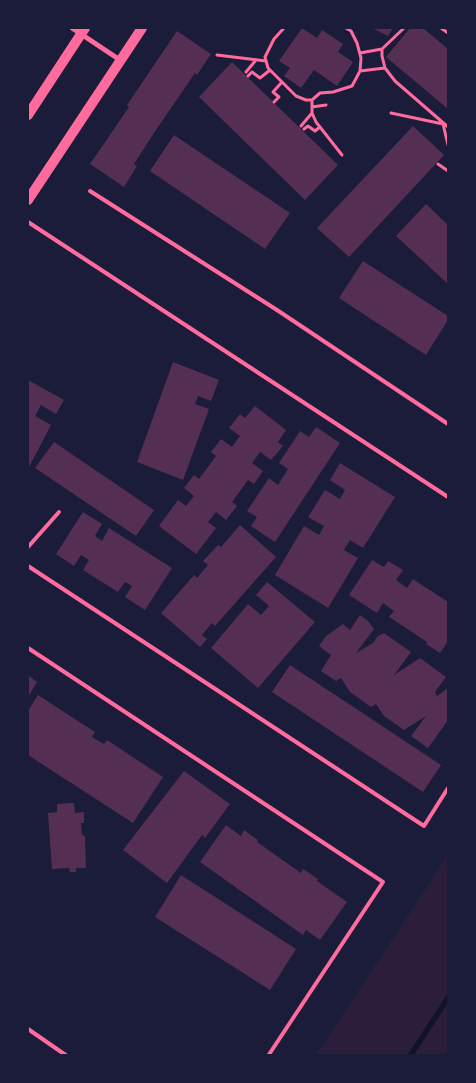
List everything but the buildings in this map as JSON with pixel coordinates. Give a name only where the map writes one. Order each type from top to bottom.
[{"type":"main road","points":[[28,200],[142,28]]},
{"type":"main road","points":[[28,115],[79,29]]},
{"type":"street","points":[[79,29],[120,60]]},
{"type":"lane","points":[[90,191],[277,310],[448,424]]},
{"type":"lane","points":[[28,222],[448,497]]},
{"type":"lane","points":[[28,547],[59,512]]},
{"type":"lane","points":[[28,566],[424,826],[448,788]]},
{"type":"lane","points":[[28,648],[384,882],[268,1056]]},
{"type":"lane","points":[[28,1029],[67,1056]]},
{"type":"path","points":[[284,28],[274,39],[265,57],[266,61],[270,70],[296,96],[306,100],[312,100],[320,93],[333,92],[352,86],[360,71],[360,53],[351,32],[346,28]]},
{"type":"path","points":[[360,53],[382,49],[404,28]]},
{"type":"path","points":[[441,28],[448,33]]},
{"type":"path","points":[[382,49],[385,68],[395,81],[448,127]]},
{"type":"path","points":[[217,55],[266,61]]},
{"type":"path","points":[[257,59],[247,74],[252,72],[260,78],[270,70]]},
{"type":"path","points":[[360,71],[385,68]]},
{"type":"path","points":[[274,102],[279,97],[273,92],[282,82]]},
{"type":"path","points":[[312,100],[312,113],[320,127],[342,155]]},
{"type":"path","points":[[312,107],[326,106]]},
{"type":"path","points":[[312,113],[302,128],[308,126],[315,131],[320,127]]},
{"type":"path","points":[[391,113],[443,124]]},
{"type":"path","points":[[443,124],[448,145]]},
{"type":"path","points":[[438,164],[448,169]]},
{"type":"shaded area","points":[[448,854],[448,1055],[316,1055],[436,873]]},
{"type":"waterway","points":[[410,1056],[448,998]]}]
